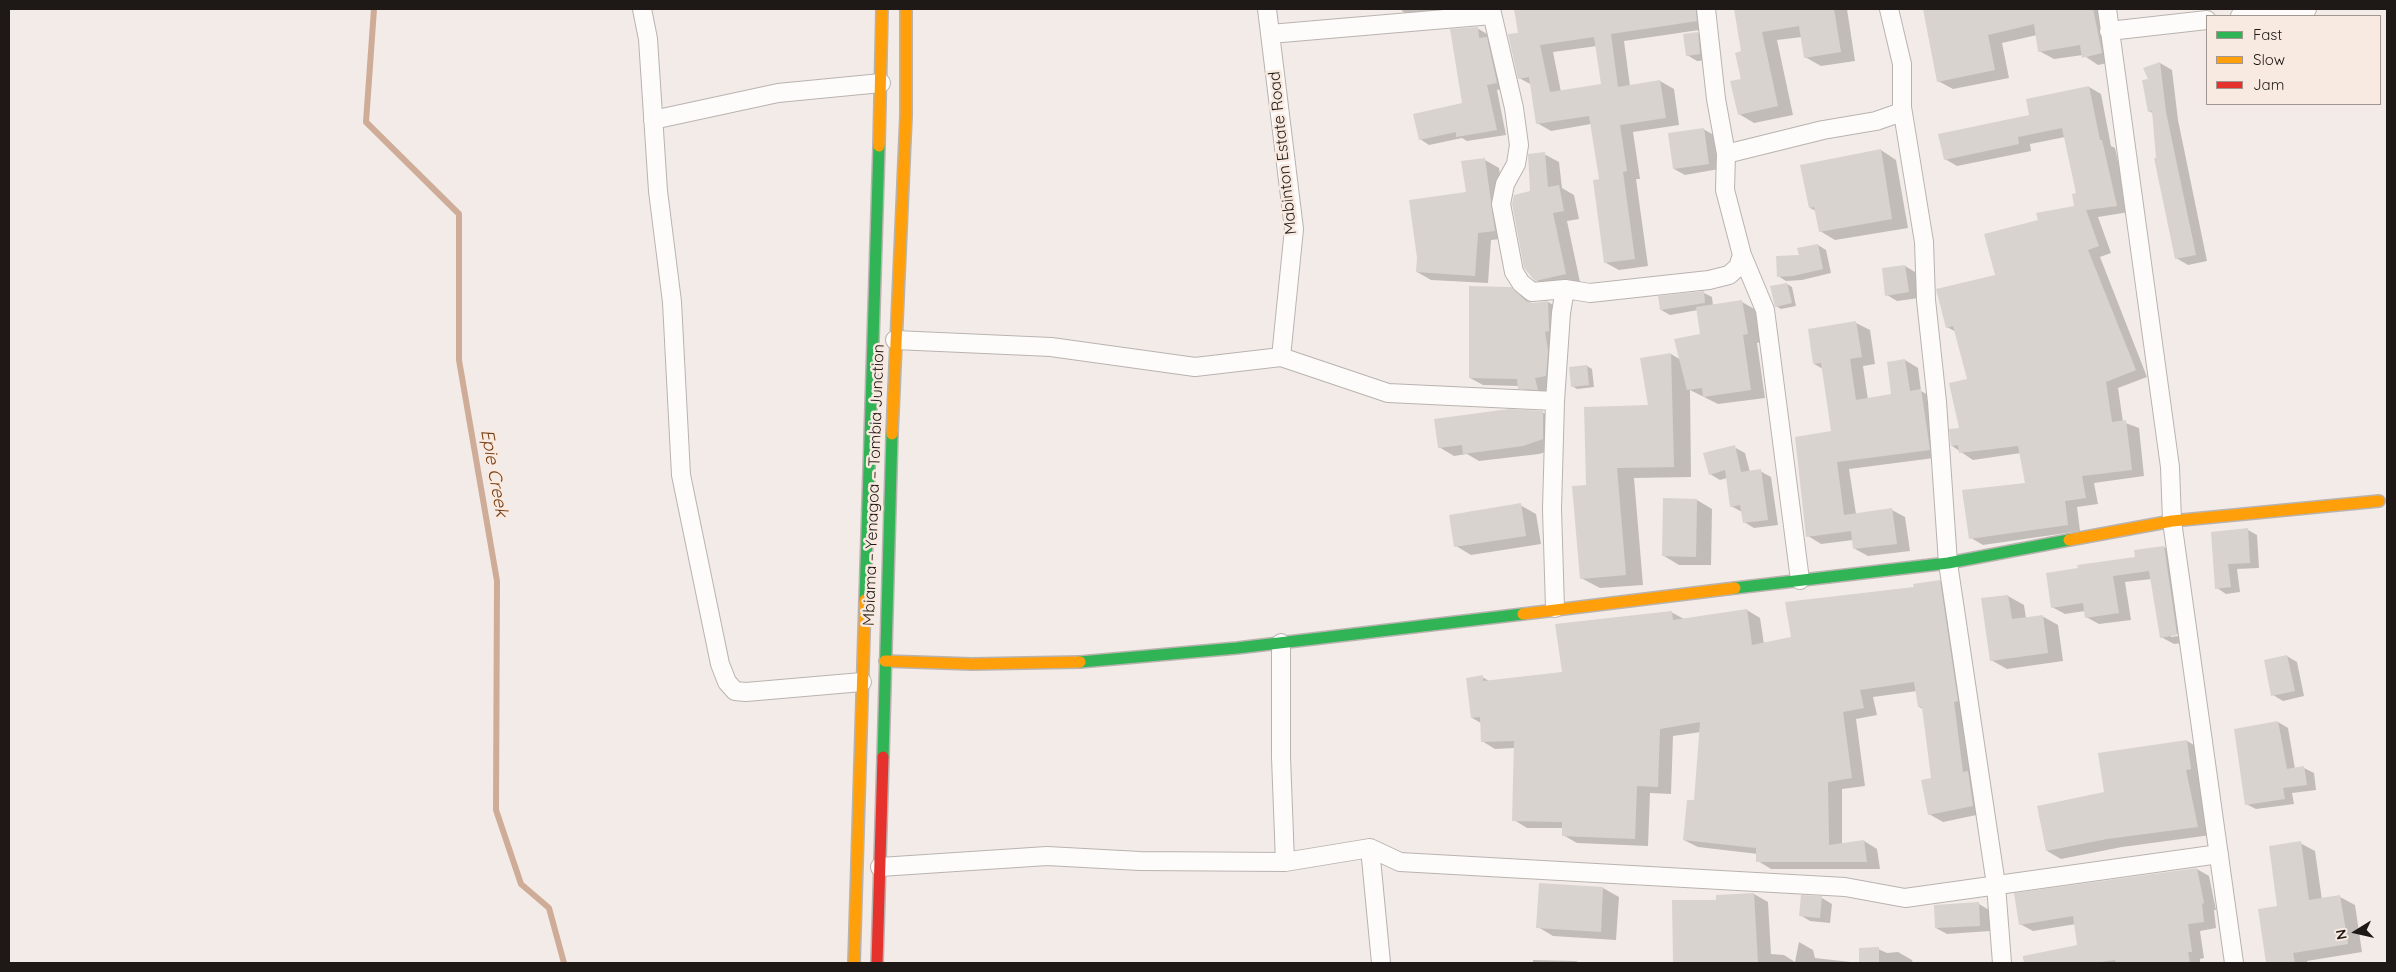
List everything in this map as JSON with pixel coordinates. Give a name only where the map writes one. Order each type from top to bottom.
[{"type":"main road","name":"Mbiama – Yenagoa – Tombia Junction","points":[[854,963],[882,9]]},
{"type":"main road","name":"Mbiama – Yenagoa – Tombia Junction","points":[[877,963],[895,340],[906,116],[906,9]]},
{"type":"main road","points":[[885,661],[972,664],[1101,662],[1281,643],[1555,608],[1948,563],[2172,522],[2379,501]]},
{"type":"street","points":[[642,9],[648,39],[658,192],[672,302],[681,475],[720,664],[727,682],[735,691],[746,692],[862,682]]},
{"type":"street","name":"Mabinton Estate Road","points":[[1267,9],[1294,229],[1281,357]]},
{"type":"street","points":[[1706,9],[1716,99],[1726,154],[1725,190],[1742,255],[1765,310],[1800,580]]},
{"type":"street","points":[[1889,9],[1902,64],[1902,107],[1924,242],[1926,300],[1937,402],[1948,563],[1996,885],[2002,963]]},
{"type":"street","points":[[2107,9],[2170,467],[2172,522],[2234,963]]},
{"type":"street","points":[[2250,15],[2307,9]]},
{"type":"street","points":[[1270,34],[1492,12],[1514,108],[1519,145],[1516,164],[1504,184],[1501,204],[1514,272],[1521,284],[1532,292],[1565,289],[1590,294],[1709,280],[1729,275],[1738,267],[1742,255]]},
{"type":"street","points":[[2109,31],[2206,20]]},
{"type":"street","points":[[653,120],[778,93],[881,83]]},
{"type":"street","points":[[1726,154],[1823,130],[1892,117],[1899,113],[1902,107]]},
{"type":"street","points":[[1555,608],[1552,508],[1555,401],[1561,313],[1565,289]]},
{"type":"street","points":[[895,340],[1051,347],[1194,367],[1281,357],[1388,393],[1555,401]]},
{"type":"street","points":[[1281,643],[1281,757],[1285,862]]},
{"type":"street","points":[[880,867],[1047,856],[1140,861],[1285,862],[1370,848],[1400,862],[1845,887],[1905,898],[2219,854]]},
{"type":"street","points":[[1370,848],[1381,963]]},
{"type":"building","points":[[1514,9],[1696,9],[1697,21],[1611,34],[1618,87],[1660,80],[1666,118],[1620,125],[1627,171],[1623,172],[1635,259],[1604,263],[1593,180],[1599,179],[1589,116],[1536,124],[1529,77],[1518,79],[1508,34],[1518,33]],"holes":[[[1594,37],[1601,84],[1550,92],[1540,45]]]},
{"type":"building","points":[[1734,9],[1834,9],[1841,52],[1804,58],[1799,26],[1762,32],[1778,106],[1738,115],[1730,81],[1741,79],[1735,53],[1741,51]]},
{"type":"building","points":[[1923,9],[2093,9],[2102,53],[2082,58],[2080,45],[2038,52],[2034,24],[1988,35],[1995,70],[1937,82]]},
{"type":"building","points":[[1478,27],[1479,38],[1487,37],[1497,83],[1487,85],[1497,130],[1456,137],[1456,132],[1419,140],[1413,114],[1462,103],[1450,29]]},
{"type":"building","points":[[1698,32],[1700,54],[1686,56],[1683,34]]},
{"type":"building","points":[[2160,62],[2166,112],[2196,255],[2175,259],[2154,158],[2156,158],[2152,111],[2148,112],[2142,80],[2148,79],[2143,68]]},
{"type":"building","points":[[2089,86],[2100,140],[2102,140],[2117,206],[2086,210],[2099,246],[2088,250],[2136,370],[2106,382],[2112,422],[2126,420],[2132,470],[2082,476],[2086,498],[2065,501],[2068,525],[1969,539],[1962,490],[2025,483],[2018,446],[1959,453],[1958,445],[1951,446],[1949,429],[1959,428],[1949,383],[1967,379],[1953,326],[1946,328],[1936,289],[1995,275],[1984,234],[2038,220],[2036,213],[2074,206],[2072,194],[2076,193],[2062,128],[2018,137],[2019,144],[1944,160],[1938,134],[2029,115],[2026,99]]},
{"type":"building","points":[[1704,128],[1709,164],[1673,169],[1668,133]]},
{"type":"building","points":[[1881,149],[1892,219],[1819,232],[1814,207],[1809,208],[1800,165]]},
{"type":"building","points":[[1545,152],[1548,187],[1559,185],[1564,211],[1553,213],[1566,274],[1535,281],[1524,268],[1512,204],[1514,195],[1530,191],[1528,154]]},
{"type":"building","points":[[1485,158],[1495,231],[1478,233],[1475,276],[1416,272],[1417,258],[1409,200],[1466,192],[1461,161]]},
{"type":"building","points":[[1818,244],[1823,269],[1793,276],[1777,277],[1776,256],[1799,255],[1797,248]]},
{"type":"building","points":[[1905,265],[1909,292],[1885,296],[1882,268]]},
{"type":"building","points":[[1787,283],[1792,303],[1775,307],[1770,286]]},
{"type":"building","points":[[1469,286],[1511,287],[1526,301],[1533,303],[1548,301],[1549,331],[1545,332],[1548,351],[1546,376],[1535,378],[1538,390],[1518,389],[1517,379],[1469,378]]},
{"type":"building","points":[[1704,291],[1705,303],[1660,310],[1658,296]]},
{"type":"building","points":[[1742,300],[1748,334],[1743,335],[1751,390],[1703,397],[1702,388],[1687,390],[1674,339],[1700,334],[1696,307]]},
{"type":"building","points":[[1856,321],[1862,357],[1850,359],[1856,400],[1891,394],[1887,362],[1905,359],[1910,391],[1921,389],[1930,450],[1837,462],[1844,515],[1892,508],[1897,544],[1853,549],[1851,531],[1806,537],[1795,437],[1831,431],[1821,363],[1813,364],[1808,329]]},
{"type":"building","points":[[1671,353],[1674,467],[1617,468],[1626,575],[1580,579],[1572,486],[1586,485],[1584,407],[1648,405],[1640,358]]},
{"type":"building","points":[[1587,365],[1589,385],[1571,387],[1569,367]]},
{"type":"building","points":[[1509,409],[1543,411],[1543,439],[1523,446],[1463,454],[1462,445],[1438,448],[1434,419]]},
{"type":"building","points":[[1735,445],[1741,472],[1761,469],[1768,520],[1743,523],[1740,505],[1730,507],[1725,470],[1709,475],[1703,453]]},
{"type":"building","points":[[1663,498],[1697,499],[1696,557],[1662,556]]},
{"type":"building","points":[[1521,503],[1526,536],[1454,547],[1449,515]]},
{"type":"building","points":[[2248,528],[2250,563],[2228,564],[2231,587],[2215,589],[2211,532]]},
{"type":"building","points":[[2164,546],[2177,635],[2160,638],[2149,571],[2113,576],[2119,613],[2085,618],[2083,603],[2051,608],[2046,573],[2078,568],[2077,565],[2135,557],[2134,550]]},
{"type":"building","points":[[1940,580],[1958,701],[1954,702],[1963,772],[1968,771],[1973,806],[1928,815],[1921,780],[1931,778],[1922,707],[1918,707],[1914,682],[1860,690],[1864,708],[1843,712],[1852,778],[1828,782],[1829,845],[1864,840],[1867,862],[1756,862],[1756,848],[1683,840],[1687,800],[1694,800],[1700,722],[1660,729],[1658,787],[1637,786],[1635,839],[1562,836],[1562,822],[1512,821],[1514,741],[1481,742],[1480,717],[1471,718],[1466,678],[1483,675],[1483,681],[1562,672],[1555,624],[1672,611],[1673,620],[1747,609],[1752,645],[1791,637],[1785,602],[1914,587],[1913,584]]},
{"type":"building","points":[[2008,595],[2012,619],[2043,615],[2048,653],[1990,661],[1981,598]]},
{"type":"building","points":[[2287,655],[2295,691],[2271,696],[2264,660]]},
{"type":"building","points":[[2278,721],[2287,769],[2304,766],[2307,785],[2283,788],[2285,799],[2245,805],[2234,729]]},
{"type":"building","points":[[2187,740],[2191,769],[2186,770],[2198,827],[2107,839],[2046,851],[2037,806],[2104,792],[2098,753]]},
{"type":"building","points":[[2301,841],[2309,900],[2340,895],[2348,944],[2293,953],[2295,963],[2266,963],[2258,909],[2277,906],[2269,846]]},
{"type":"building","points":[[2197,868],[2204,903],[2202,904],[2204,922],[2188,924],[2192,952],[2188,952],[2190,963],[2116,963],[2115,960],[2094,963],[2024,963],[2023,956],[2077,945],[2073,916],[2019,925],[2014,893]]},
{"type":"building","points":[[1539,883],[1603,887],[1601,932],[1536,928]]},
{"type":"building","points":[[1754,893],[1758,963],[1673,963],[1672,900],[1716,900],[1716,895]]},
{"type":"building","points":[[1801,895],[1822,896],[1820,918],[1799,916]]},
{"type":"building","points":[[1979,902],[1980,926],[1935,928],[1934,905]]},
{"type":"building","points":[[1879,947],[1879,963],[1859,963],[1859,948]]},
{"type":"waterway","name":"Epie Creek","points":[[374,9],[366,122],[459,214],[459,360],[497,581],[496,810],[521,884],[549,908],[564,963]]},
{"type":"traffic: fast","points":[[865,600],[879,146]]},
{"type":"traffic: fast","points":[[883,757],[892,434]]},
{"type":"traffic: fast","points":[[1735,588],[1948,563],[2069,540]]},
{"type":"traffic: fast","points":[[1080,662],[1237,648],[1523,614]]},
{"type":"traffic: slow","points":[[879,146],[882,9]]},
{"type":"traffic: slow","points":[[892,434],[906,116],[906,9]]},
{"type":"traffic: slow","points":[[2069,540],[2172,521],[2379,501]]},
{"type":"traffic: slow","points":[[1523,614],[1735,588]]},
{"type":"traffic: slow","points":[[854,963],[865,600]]},
{"type":"traffic: slow","points":[[885,661],[972,664],[1080,662]]},
{"type":"traffic: jam","points":[[877,963],[883,757]]}]
